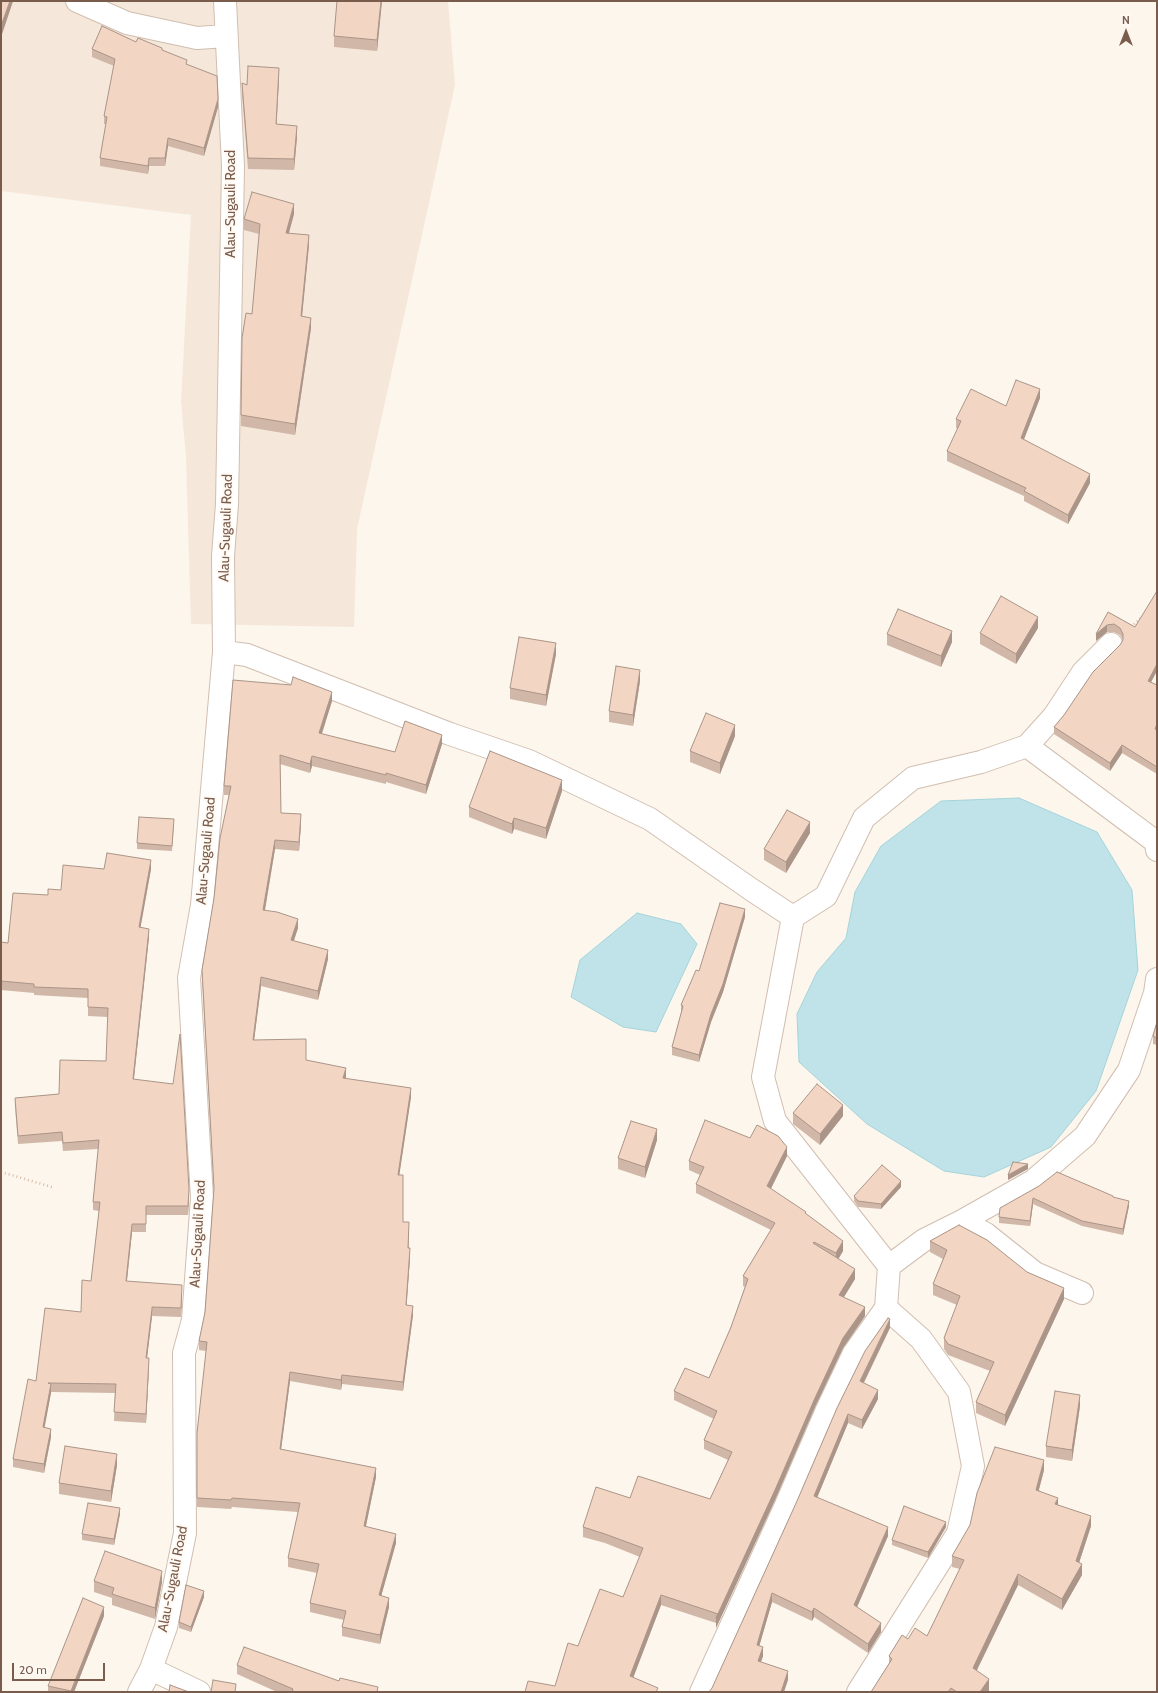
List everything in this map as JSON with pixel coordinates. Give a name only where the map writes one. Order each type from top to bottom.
[{"type":"street","points":[[77,1],[127,23],[197,38],[226,36]]},
{"type":"street","name":"Alau-Sugauli Road","points":[[139,1692],[151,1669],[166,1627],[185,1533],[184,1353],[193,1320],[202,1198],[189,978],[202,905],[224,652],[223,556],[227,504],[233,166],[225,1]]},
{"type":"street","points":[[702,1692],[850,1359],[886,1308],[889,1266],[775,1121],[763,1077],[793,917],[826,896],[864,818],[913,778],[981,762],[1028,746],[1054,716],[1083,672],[1111,644]]},
{"type":"street","points":[[224,652],[247,655],[450,734],[529,761],[650,818],[793,917]]},
{"type":"street","points":[[1028,746],[1156,842],[1157,850]]},
{"type":"street","points":[[889,1266],[924,1240],[962,1221],[1033,1181],[1085,1136],[1129,1070],[1157,983]]},
{"type":"street","points":[[962,1221],[986,1234],[1035,1273],[1082,1293]]},
{"type":"street","points":[[858,1692],[958,1533],[973,1466],[959,1392],[921,1339],[886,1308]]},
{"type":"street","points":[[151,1669],[199,1692]]},
{"type":"path","points":[[1111,644],[1143,617]]},
{"type":"path","points":[[1,1172],[52,1187]]},
{"type":"shaded area","points":[[1,1],[448,1],[455,85],[357,529],[354,627],[191,624],[186,457],[181,401],[191,215],[1,191]]},
{"type":"water","points":[[1019,798],[1097,832],[1132,890],[1138,970],[1096,1091],[1051,1147],[984,1177],[944,1171],[867,1124],[799,1062],[797,1014],[817,972],[846,938],[855,892],[881,846],[941,801]]},
{"type":"water","points":[[637,913],[681,924],[697,944],[656,1032],[623,1027],[571,997],[580,960]]},
{"type":"building","points":[[1,1],[10,1],[2,23],[1,23]]},
{"type":"building","points":[[337,1],[381,1],[377,40],[334,36]]},
{"type":"building","points":[[102,26],[136,42],[138,38],[162,48],[162,50],[187,60],[186,64],[217,76],[218,99],[204,148],[168,138],[165,158],[149,158],[148,166],[100,158],[107,117],[104,116],[115,59],[92,49]]},
{"type":"building","points":[[248,66],[279,68],[276,124],[297,126],[294,159],[248,158],[242,83],[247,85]]},
{"type":"building","points":[[252,192],[294,204],[286,233],[309,235],[301,316],[311,318],[295,424],[241,415],[242,338],[246,313],[252,314],[260,224],[244,219]]},
{"type":"building","points":[[1016,380],[1040,389],[1021,438],[1090,474],[1068,515],[1024,491],[1026,488],[947,451],[961,421],[956,419],[971,389],[1006,406]]},
{"type":"building","points":[[1157,591],[1157,664],[1148,681],[1157,685],[1157,724],[1155,729],[1157,730],[1157,767],[1122,745],[1110,763],[1054,727],[1064,715],[1093,672],[1120,645],[1123,640],[1123,634],[1120,628],[1114,624],[1107,625],[1096,634],[1108,612],[1135,627]]},
{"type":"building","points":[[1001,596],[1038,617],[1016,654],[980,633]]},
{"type":"building","points":[[898,609],[952,631],[941,656],[887,634]]},
{"type":"building","points":[[519,637],[556,643],[546,695],[510,688]]},
{"type":"building","points":[[616,666],[640,670],[633,715],[609,711]]},
{"type":"building","points":[[293,677],[332,692],[319,733],[395,752],[405,721],[442,735],[426,785],[386,773],[386,775],[312,756],[310,764],[280,755],[281,813],[301,814],[299,842],[275,840],[263,910],[277,912],[298,919],[291,940],[328,950],[318,991],[261,977],[253,1040],[306,1039],[306,1060],[346,1068],[343,1078],[411,1088],[398,1175],[403,1175],[403,1222],[409,1222],[408,1248],[410,1248],[406,1305],[413,1306],[403,1382],[342,1375],[341,1380],[290,1372],[280,1449],[376,1468],[364,1526],[396,1534],[379,1595],[389,1598],[380,1635],[342,1627],[346,1611],[310,1603],[319,1564],[288,1558],[300,1503],[232,1498],[231,1500],[197,1498],[197,1433],[207,1342],[199,1341],[205,1312],[214,1188],[202,970],[214,898],[220,838],[231,786],[224,786],[233,680],[291,685]]},
{"type":"building","points":[[706,713],[735,725],[720,763],[690,751]]},
{"type":"building","points":[[490,751],[562,780],[546,828],[514,818],[512,824],[469,807]]},
{"type":"building","points":[[787,810],[810,822],[786,862],[764,849]]},
{"type":"building","points":[[139,817],[174,819],[172,846],[137,843]]},
{"type":"building","points":[[107,853],[151,860],[139,927],[149,929],[133,1079],[173,1084],[180,1034],[189,1189],[188,1206],[146,1206],[146,1224],[132,1224],[126,1281],[182,1285],[181,1308],[152,1307],[146,1358],[149,1358],[146,1414],[114,1412],[116,1384],[48,1383],[51,1384],[43,1427],[51,1429],[44,1464],[13,1459],[28,1379],[36,1381],[45,1308],[81,1312],[82,1280],[91,1281],[100,1202],[93,1202],[99,1140],[63,1143],[62,1132],[18,1136],[15,1098],[59,1094],[60,1060],[106,1061],[108,1008],[88,1007],[88,989],[34,987],[34,984],[1,981],[1,942],[8,943],[13,893],[48,895],[48,889],[61,890],[63,865],[104,869]]},
{"type":"building","points":[[720,903],[745,909],[723,984],[711,1014],[699,1055],[672,1047],[683,1006],[681,1005],[696,970],[699,971]]},
{"type":"building","points":[[1157,1022],[1157,1038],[1153,1036]]},
{"type":"building","points":[[817,1084],[843,1105],[820,1134],[793,1113]]},
{"type":"building","points":[[705,1120],[750,1138],[757,1125],[778,1136],[787,1147],[767,1186],[806,1212],[805,1213],[843,1241],[836,1253],[814,1242],[813,1243],[855,1269],[839,1295],[865,1307],[843,1338],[718,1614],[661,1595],[630,1676],[658,1688],[656,1692],[525,1692],[528,1681],[555,1686],[568,1643],[578,1646],[600,1589],[623,1597],[643,1548],[583,1527],[596,1487],[630,1498],[638,1476],[710,1499],[732,1452],[704,1440],[717,1411],[674,1391],[685,1368],[709,1378],[731,1327],[748,1279],[743,1276],[775,1223],[696,1184],[704,1167],[689,1161]]},
{"type":"building","points":[[631,1121],[657,1129],[645,1167],[618,1158]]},
{"type":"building","points":[[1013,1162],[1028,1164],[1008,1175]]},
{"type":"building","points":[[882,1165],[901,1181],[881,1204],[858,1201],[854,1196]]},
{"type":"building","points":[[1057,1172],[1113,1197],[1129,1201],[1123,1229],[1082,1221],[1033,1198],[1030,1221],[999,1217],[1000,1208],[1039,1186]]},
{"type":"building","points":[[959,1225],[987,1240],[1027,1272],[1064,1288],[1005,1415],[976,1402],[994,1362],[948,1344],[944,1338],[960,1296],[933,1284],[947,1250],[930,1241]]},
{"type":"building","points":[[888,1318],[890,1319],[860,1381],[878,1390],[862,1420],[848,1414],[814,1496],[888,1527],[854,1605],[881,1623],[868,1644],[814,1608],[812,1612],[772,1593],[757,1645],[763,1647],[758,1661],[788,1671],[781,1692],[709,1692],[797,1501],[837,1408],[865,1351]]},
{"type":"building","points":[[1055,1391],[1080,1395],[1072,1450],[1046,1446]]},
{"type":"building","points":[[65,1446],[117,1454],[111,1491],[59,1483]]},
{"type":"building","points":[[995,1447],[1044,1460],[1036,1490],[1058,1498],[1055,1504],[1091,1516],[1076,1561],[1082,1564],[1062,1599],[1018,1574],[973,1668],[989,1679],[980,1692],[957,1692],[951,1688],[948,1692],[871,1692],[892,1659],[889,1656],[902,1635],[908,1639],[915,1628],[927,1636],[964,1560],[952,1556],[970,1525],[977,1493]]},
{"type":"building","points":[[88,1503],[120,1508],[114,1539],[82,1534]]},
{"type":"building","points":[[904,1506],[946,1522],[928,1552],[892,1540]]},
{"type":"building","points":[[105,1551],[162,1571],[155,1608],[112,1594],[114,1588],[94,1581]]},
{"type":"building","points":[[186,1585],[204,1591],[191,1627],[179,1622]]},
{"type":"building","points":[[83,1598],[104,1607],[71,1691],[48,1686]]},
{"type":"building","points":[[244,1647],[339,1681],[340,1678],[378,1687],[377,1692],[292,1692],[293,1689],[237,1665]]},
{"type":"building","points":[[213,1680],[236,1684],[235,1692],[211,1692]]},
{"type":"building","points":[[170,1685],[189,1692],[169,1692]]}]
